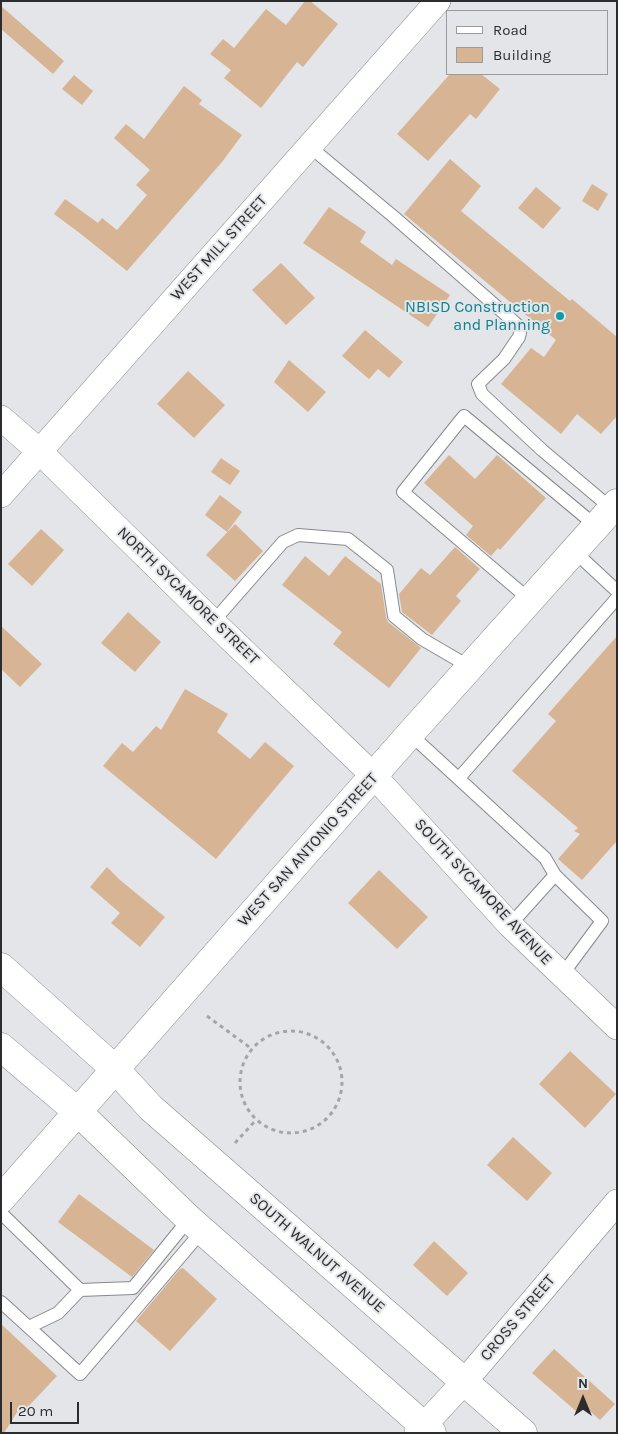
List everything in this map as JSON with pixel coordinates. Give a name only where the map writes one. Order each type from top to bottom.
[{"type":"main road","name":"WEST SAN ANTONIO STREET","points":[[1,1199],[410,734],[608,513]]},
{"type":"main road","name":"SOUTH WALNUT AVENUE","points":[[1,967],[115,1069],[151,1108],[523,1433]]},
{"type":"main road","points":[[1,1047],[79,1112],[196,1224],[424,1430]]},
{"type":"street","name":"WEST MILL STREET","points":[[1,494],[438,1]]},
{"type":"street","name":"NORTH SYCAMORE STREET","points":[[1,418],[39,451],[213,622],[374,776]]},
{"type":"street","name":"SOUTH SYCAMORE AVENUE","points":[[374,776],[510,925],[617,1027]]},
{"type":"street","name":"CROSS STREET","points":[[424,1430],[617,1202]]},
{"type":"lane","points":[[309,146],[521,328],[519,337],[504,358],[478,384],[482,394],[608,513]]},
{"type":"lane","points":[[530,600],[404,492],[464,416],[608,513]]},
{"type":"lane","points":[[213,622],[283,542],[298,535],[348,539],[387,570],[394,616],[422,640],[470,667]]},
{"type":"lane","points":[[574,551],[617,591]]},
{"type":"lane","points":[[459,778],[617,598]]},
{"type":"lane","points":[[410,734],[545,858],[555,875],[602,921],[562,974]]},
{"type":"lane","points":[[510,925],[555,875]]},
{"type":"lane","points":[[1,1213],[80,1290]]},
{"type":"lane","points":[[29,1327],[58,1313],[80,1290],[132,1288],[196,1224]]},
{"type":"lane","points":[[1,1302],[80,1374],[196,1224]]},
{"type":"path","points":[[207,1016],[252,1049]]},
{"type":"path","points":[[291,1030],[308,1033],[324,1041],[335,1053],[342,1068],[343,1085],[340,1101],[331,1116],[319,1126],[303,1132],[286,1134],[270,1129],[256,1120],[245,1106],[240,1090],[240,1072],[246,1056],[258,1042],[273,1033],[291,1030]]},
{"type":"path","points":[[235,1143],[256,1120]]},
{"type":"building","points":[[305,1],[310,1],[338,24],[303,67],[297,62],[261,108],[224,78],[231,70],[210,54],[223,39],[234,48],[266,9],[286,25]]},
{"type":"building","points":[[1,6],[64,61],[53,74],[1,29]]},
{"type":"building","points":[[74,75],[93,91],[82,105],[62,89]]},
{"type":"building","points":[[449,75],[482,75],[500,89],[476,119],[470,114],[428,161],[397,134]]},
{"type":"building","points":[[184,86],[202,100],[199,104],[242,135],[222,162],[127,271],[54,214],[65,199],[98,223],[102,218],[117,230],[147,195],[136,185],[150,170],[114,138],[126,124],[144,139]]},
{"type":"building","name":"NBISD Construction and Planning","points":[[450,159],[481,186],[461,211],[570,301],[572,299],[617,337],[617,416],[601,434],[577,414],[561,434],[501,384],[531,348],[544,357],[556,340],[404,214]]},
{"type":"building","points":[[592,184],[608,194],[598,211],[582,201]]},
{"type":"building","points":[[536,187],[561,208],[543,229],[518,208]]},
{"type":"building","points":[[329,207],[366,232],[360,242],[392,265],[396,259],[450,295],[428,327],[303,243]]},
{"type":"building","points":[[281,263],[315,298],[286,325],[252,290]]},
{"type":"building","points":[[365,330],[403,362],[389,378],[378,369],[369,379],[342,356]]},
{"type":"building","points":[[289,360],[326,392],[308,412],[274,382]]},
{"type":"building","points":[[188,371],[225,405],[194,438],[157,404]]},
{"type":"building","points":[[449,455],[475,479],[497,455],[546,498],[500,550],[498,548],[491,556],[466,535],[473,526],[424,483]]},
{"type":"building","points":[[221,458],[240,471],[230,485],[211,472]]},
{"type":"building","points":[[220,495],[242,512],[227,532],[205,515]]},
{"type":"building","points":[[235,524],[263,551],[235,581],[206,555]]},
{"type":"building","points":[[41,529],[64,550],[32,586],[8,564]]},
{"type":"building","points":[[455,547],[480,569],[456,596],[461,601],[432,635],[402,612],[399,594],[421,568],[430,575]]},
{"type":"building","points":[[305,556],[329,576],[345,556],[381,584],[388,622],[421,648],[389,688],[333,644],[342,632],[282,585]]},
{"type":"building","points":[[128,612],[161,642],[135,672],[101,643]]},
{"type":"building","points":[[1,626],[42,664],[20,687],[1,669]]},
{"type":"building","points":[[617,636],[617,841],[582,880],[558,859],[580,834],[574,831],[578,828],[512,771],[556,721],[548,714]]},
{"type":"building","points":[[185,689],[228,714],[217,732],[250,759],[265,742],[294,766],[216,859],[103,766],[122,743],[133,752],[156,726],[161,730]]},
{"type":"building","points":[[107,867],[165,917],[140,947],[111,923],[120,913],[90,887]]},
{"type":"building","points":[[379,870],[428,917],[397,949],[348,903]]},
{"type":"building","points":[[570,1051],[616,1094],[585,1128],[539,1084]]},
{"type":"building","points":[[513,1137],[552,1173],[527,1201],[487,1165]]},
{"type":"building","points":[[79,1194],[154,1250],[132,1277],[58,1222]]},
{"type":"building","points":[[434,1241],[468,1273],[447,1296],[413,1265]]},
{"type":"building","points":[[183,1268],[217,1299],[170,1351],[136,1321],[180,1269]]},
{"type":"building","points":[[1,1324],[57,1376],[25,1410],[21,1406],[4,1433],[1,1433]]},
{"type":"building","points":[[554,1349],[615,1404],[600,1420],[583,1405],[577,1412],[532,1373]]},
{"type":"place","name":"NBISD Construction and Planning","points":[[560,316]]}]
